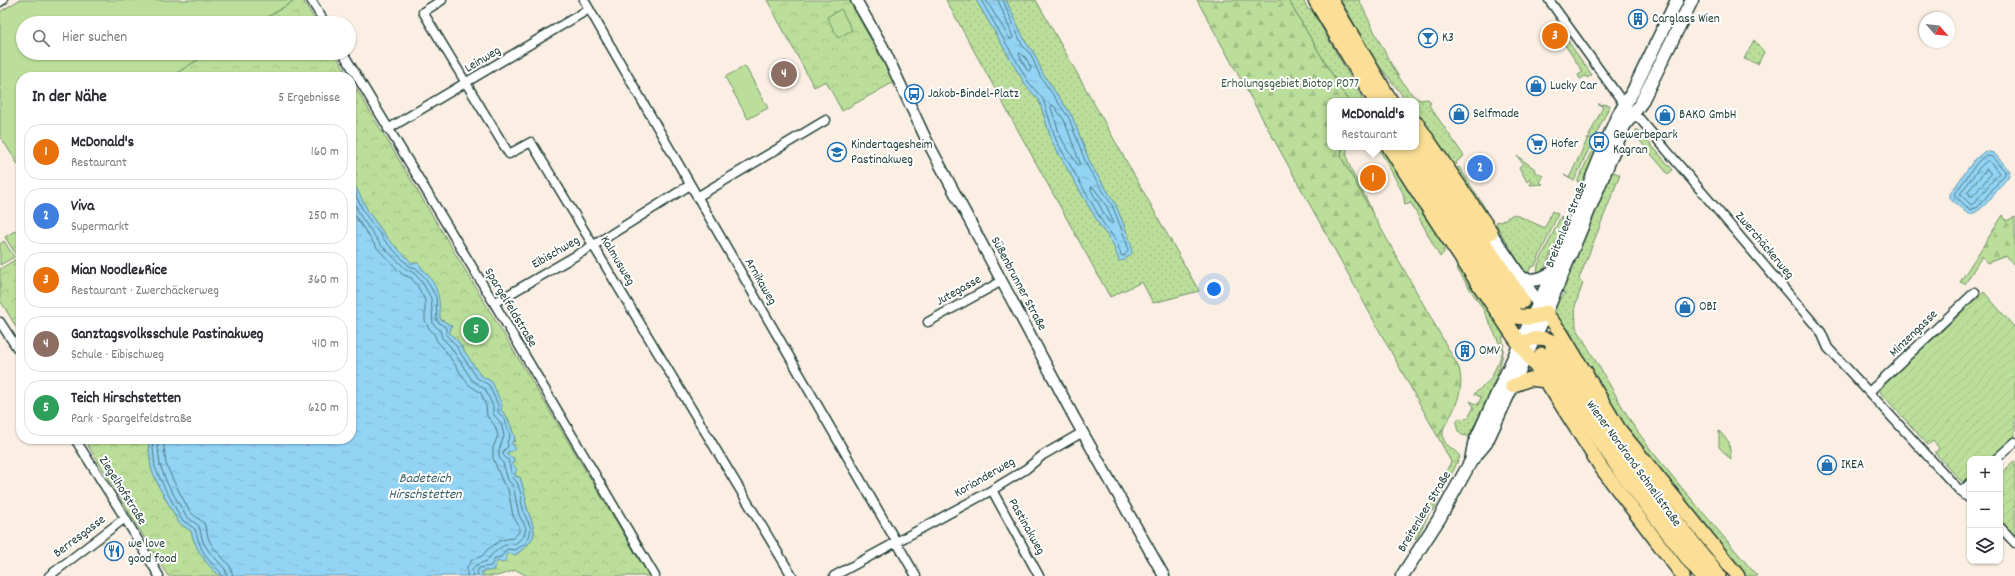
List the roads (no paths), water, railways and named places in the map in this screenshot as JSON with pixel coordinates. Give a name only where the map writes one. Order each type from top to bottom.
[{"type":"highway","points":[[1316,0],[1374,98]]},
{"type":"highway","points":[[1330,0],[1388,98]]},
{"type":"highway","points":[[1355,68],[1354,78],[1365,98]]},
{"type":"highway","points":[[1381,87],[1394,98]]},
{"type":"highway","points":[[1419,128],[1490,232]]},
{"type":"highway","points":[[1408,150],[1517,305],[1419,145]]},
{"type":"highway","points":[[1392,150],[1496,308],[1527,346]]},
{"type":"highway","points":[[1496,308],[1514,317],[1539,311]]},
{"type":"highway","name":"Wiener Nordrand Schnellstraße","points":[[1702,576],[1624,475],[1548,351],[1632,465],[1718,576]]},
{"type":"main road","name":"Breitenleer Straße","points":[[1402,576],[1439,519],[1471,461],[1486,443],[1512,386],[1553,272],[1616,119],[1640,76],[1677,0]]},
{"type":"main road","name":"Breitenleer Straße","points":[[1539,311],[1624,126],[1641,104],[1692,0]]},
{"type":"main road","points":[[1490,232],[1520,278],[1539,311],[1562,334],[1628,440],[1738,576]]},
{"type":"main road","points":[[1520,278],[1536,280],[1553,272]]},
{"type":"main road","points":[[1586,372],[1556,341],[1548,338],[1527,346],[1546,382],[1602,469],[1683,576]]},
{"type":"main road","name":"Breitenleer Straße","points":[[1471,461],[1474,444],[1527,346]]},
{"type":"main road","points":[[1512,386],[1530,379],[1546,382]]},
{"type":"street","points":[[311,0],[321,16]]},
{"type":"street","name":"Kalmusweg","points":[[442,0],[423,12],[466,84],[509,154],[531,142],[792,576]]},
{"type":"street","name":"Arnikaweg","points":[[584,0],[916,576]]},
{"type":"street","name":"Süßenbrunner Straße","points":[[856,0],[883,47],[925,137],[1002,282],[1083,432],[1164,576]]},
{"type":"street","name":"Zwerchäckerweg","points":[[1549,0],[1632,115],[1640,119],[1821,332],[1828,348],[1967,497]]},
{"type":"street","name":"Leinweg","points":[[388,129],[589,10]]},
{"type":"street","name":"Spargelfeldstraße","points":[[347,60],[354,72]]},
{"type":"street","name":"Spargelfeldstraße","points":[[356,75],[494,303],[656,576]]},
{"type":"street","points":[[697,196],[826,120]]},
{"type":"street","name":"Eibischweg","points":[[494,303],[594,245],[690,185]]},
{"type":"street","name":"Jutegasse","points":[[928,322],[1002,282]]},
{"type":"street","name":"Minzengasse","points":[[1869,392],[1975,292]]},
{"type":"street","points":[[0,322],[16,346]]},
{"type":"street","name":"Korianderweg","points":[[834,576],[992,490],[1026,469],[1043,455],[1083,432]]},
{"type":"street","points":[[1999,456],[2015,442]]},
{"type":"street","name":"Ziegelhofstraße","points":[[78,444],[125,518],[159,576]]},
{"type":"street","points":[[1961,492],[1967,487]]},
{"type":"street","name":"Pastinakweg","points":[[992,490],[1039,576]]},
{"type":"street","name":"Berresgasse","points":[[49,576],[125,518]]},
{"type":"street","points":[[2003,531],[2015,543]]},
{"type":"water","points":[[976,0],[1006,0],[1026,43],[1034,53],[1043,74],[1072,116],[1091,165],[1115,203],[1131,243],[1132,253],[1125,260],[1119,261],[1113,244],[1100,226],[1052,142],[1039,100],[1026,86]]},
{"type":"water","points":[[1985,151],[1994,153],[2010,171],[2008,177],[1984,205],[1979,210],[1968,214],[1950,199],[1950,194],[1974,160]]},
{"type":"water","name":"Badeteich Hirschstetten","points":[[356,188],[369,213],[388,239],[412,263],[418,263],[429,277],[438,295],[440,319],[452,326],[449,333],[457,340],[480,375],[492,382],[502,405],[501,410],[513,431],[515,439],[511,443],[514,445],[515,449],[511,452],[508,451],[507,455],[514,458],[512,463],[517,470],[515,473],[516,477],[520,477],[526,498],[525,500],[533,524],[533,536],[525,548],[515,555],[509,553],[506,555],[506,560],[503,563],[497,561],[493,570],[481,572],[484,576],[220,576],[202,556],[191,531],[179,523],[159,487],[151,468],[149,444],[356,444]]},
{"type":"place","name":"Carglass Wien","points":[[1638,19]]},
{"type":"place","name":"Mian Noodle&Rice","points":[[1555,36]]},
{"type":"place","name":"K3","points":[[1428,38]]},
{"type":"place","name":"Ganztagsvolksschule Pastinakweg","points":[[784,74]]},
{"type":"place","name":"Lucky Car","points":[[1536,86]]},
{"type":"place","name":"Jakob-Bindel-Platz","points":[[914,94]]},
{"type":"place","name":"Selfmade","points":[[1459,114]]},
{"type":"place","name":"BAKO GmbH","points":[[1665,115]]},
{"type":"place","name":"Gewerbepark Kagran","points":[[1599,142]]},
{"type":"place","name":"Hofer","points":[[1537,144]]},
{"type":"place","name":"Kindertagesheim Pastinakweg","points":[[837,152]]},
{"type":"place","name":"Viva","points":[[1480,168]]},
{"type":"place","name":"McDonald's","points":[[1373,178]]},
{"type":"place","name":"OBI","points":[[1685,307]]},
{"type":"place","name":"Teich Hirschstetten","points":[[476,330]]},
{"type":"place","name":"OMV","points":[[1465,351]]},
{"type":"place","name":"IKEA","points":[[1827,465]]},
{"type":"place","name":"we love good food","points":[[114,551]]},
{"type":"park label","name":"Erholungsgebiet Biotop P077","points":[[1290,84]]}]
